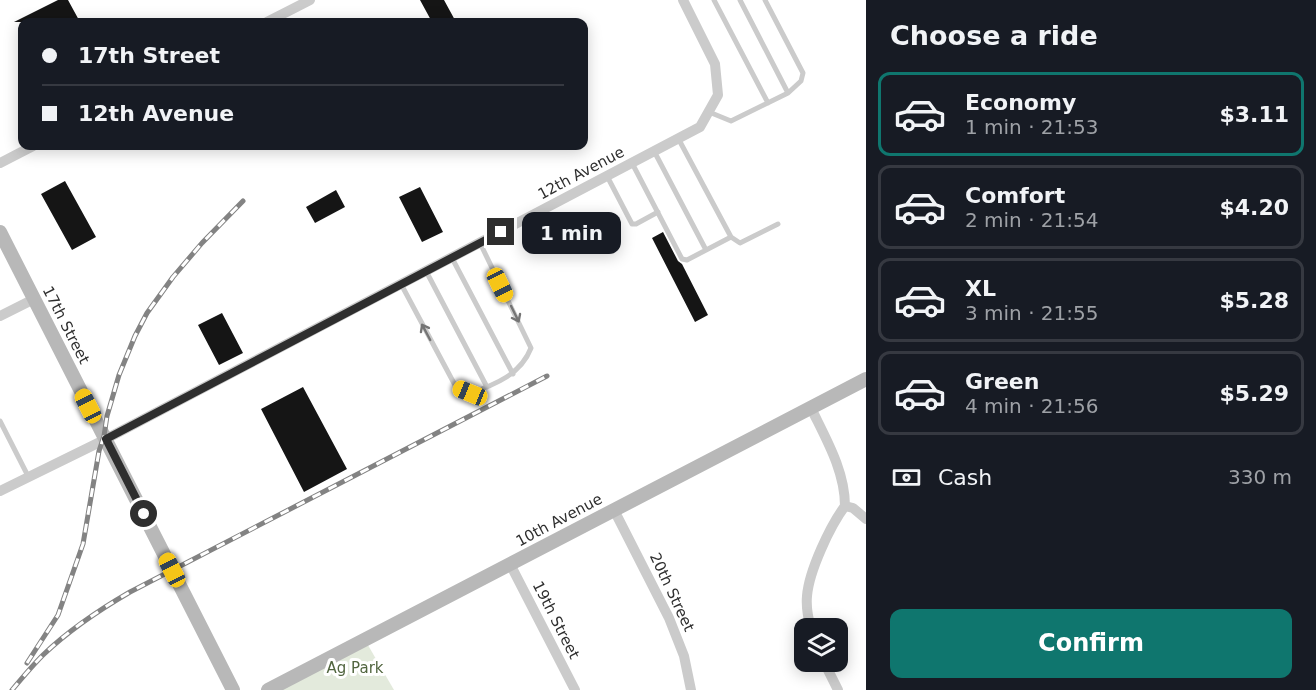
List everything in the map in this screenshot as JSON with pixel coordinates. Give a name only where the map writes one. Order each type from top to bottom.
[{"type":"main road","name":"17th Street","points":[[0,232],[233,690]]},
{"type":"main road","name":"10th Avenue","points":[[268,690],[866,379]]},
{"type":"street","points":[[275,18],[310,0]]},
{"type":"street","name":"12th Avenue","points":[[0,491],[106,439],[700,127],[718,95],[715,64],[682,0]]},
{"type":"street","points":[[0,163],[25,150]]},
{"type":"street","points":[[0,316],[34,299]]},
{"type":"street","points":[[808,618],[807,595],[814,569],[836,518],[845,506],[845,490],[838,466],[811,408]]},
{"type":"street","points":[[845,506],[853,508],[866,519]]},
{"type":"street","name":"20th Street","points":[[614,510],[669,618],[684,656],[691,690]]},
{"type":"street","name":"19th Street","points":[[510,564],[575,690]]},
{"type":"street","points":[[829,672],[838,690]]},
{"type":"lane","points":[[714,0],[768,102]]},
{"type":"lane","points":[[740,0],[788,93]]},
{"type":"lane","points":[[708,112],[732,121],[788,93],[801,81],[803,73],[765,0]]},
{"type":"lane","points":[[678,138],[731,237],[740,243],[778,224]]},
{"type":"lane","points":[[654,151],[706,250]]},
{"type":"lane","points":[[632,163],[682,259],[687,260],[731,237]]},
{"type":"lane","points":[[607,176],[632,224],[658,212]]},
{"type":"lane","points":[[401,284],[456,387],[470,393],[513,374],[528,356],[531,348],[480,243]]},
{"type":"lane","points":[[452,258],[513,374]]},
{"type":"lane","points":[[426,271],[487,387]]},
{"type":"lane","points":[[0,421],[29,478]]},
{"type":"green space","name":"Ag Park","points":[[365,640],[394,690],[268,690]]},
{"type":"building","points":[[58,0],[68,0],[78,18],[22,18]]},
{"type":"building","points":[[420,0],[444,0],[454,18],[430,18]]},
{"type":"building","points":[[65,181],[96,237],[72,250],[41,194]]},
{"type":"building","points":[[420,187],[443,232],[422,242],[399,197]]},
{"type":"building","points":[[336,190],[345,207],[315,223],[306,207]]},
{"type":"building","points":[[663,232],[708,315],[695,322],[652,238]]},
{"type":"building","points":[[222,313],[243,353],[219,365],[198,325]]},
{"type":"building","points":[[303,387],[347,469],[304,492],[261,409]]},
{"type":"railway","points":[[27,663],[58,615],[83,544],[107,416],[119,375],[135,336],[147,313],[173,277],[243,201]]},
{"type":"railway","points":[[12,690],[39,659],[63,637],[130,592],[547,376]]},
{"type":"route","points":[[144,514],[106,439],[501,232]]}]
